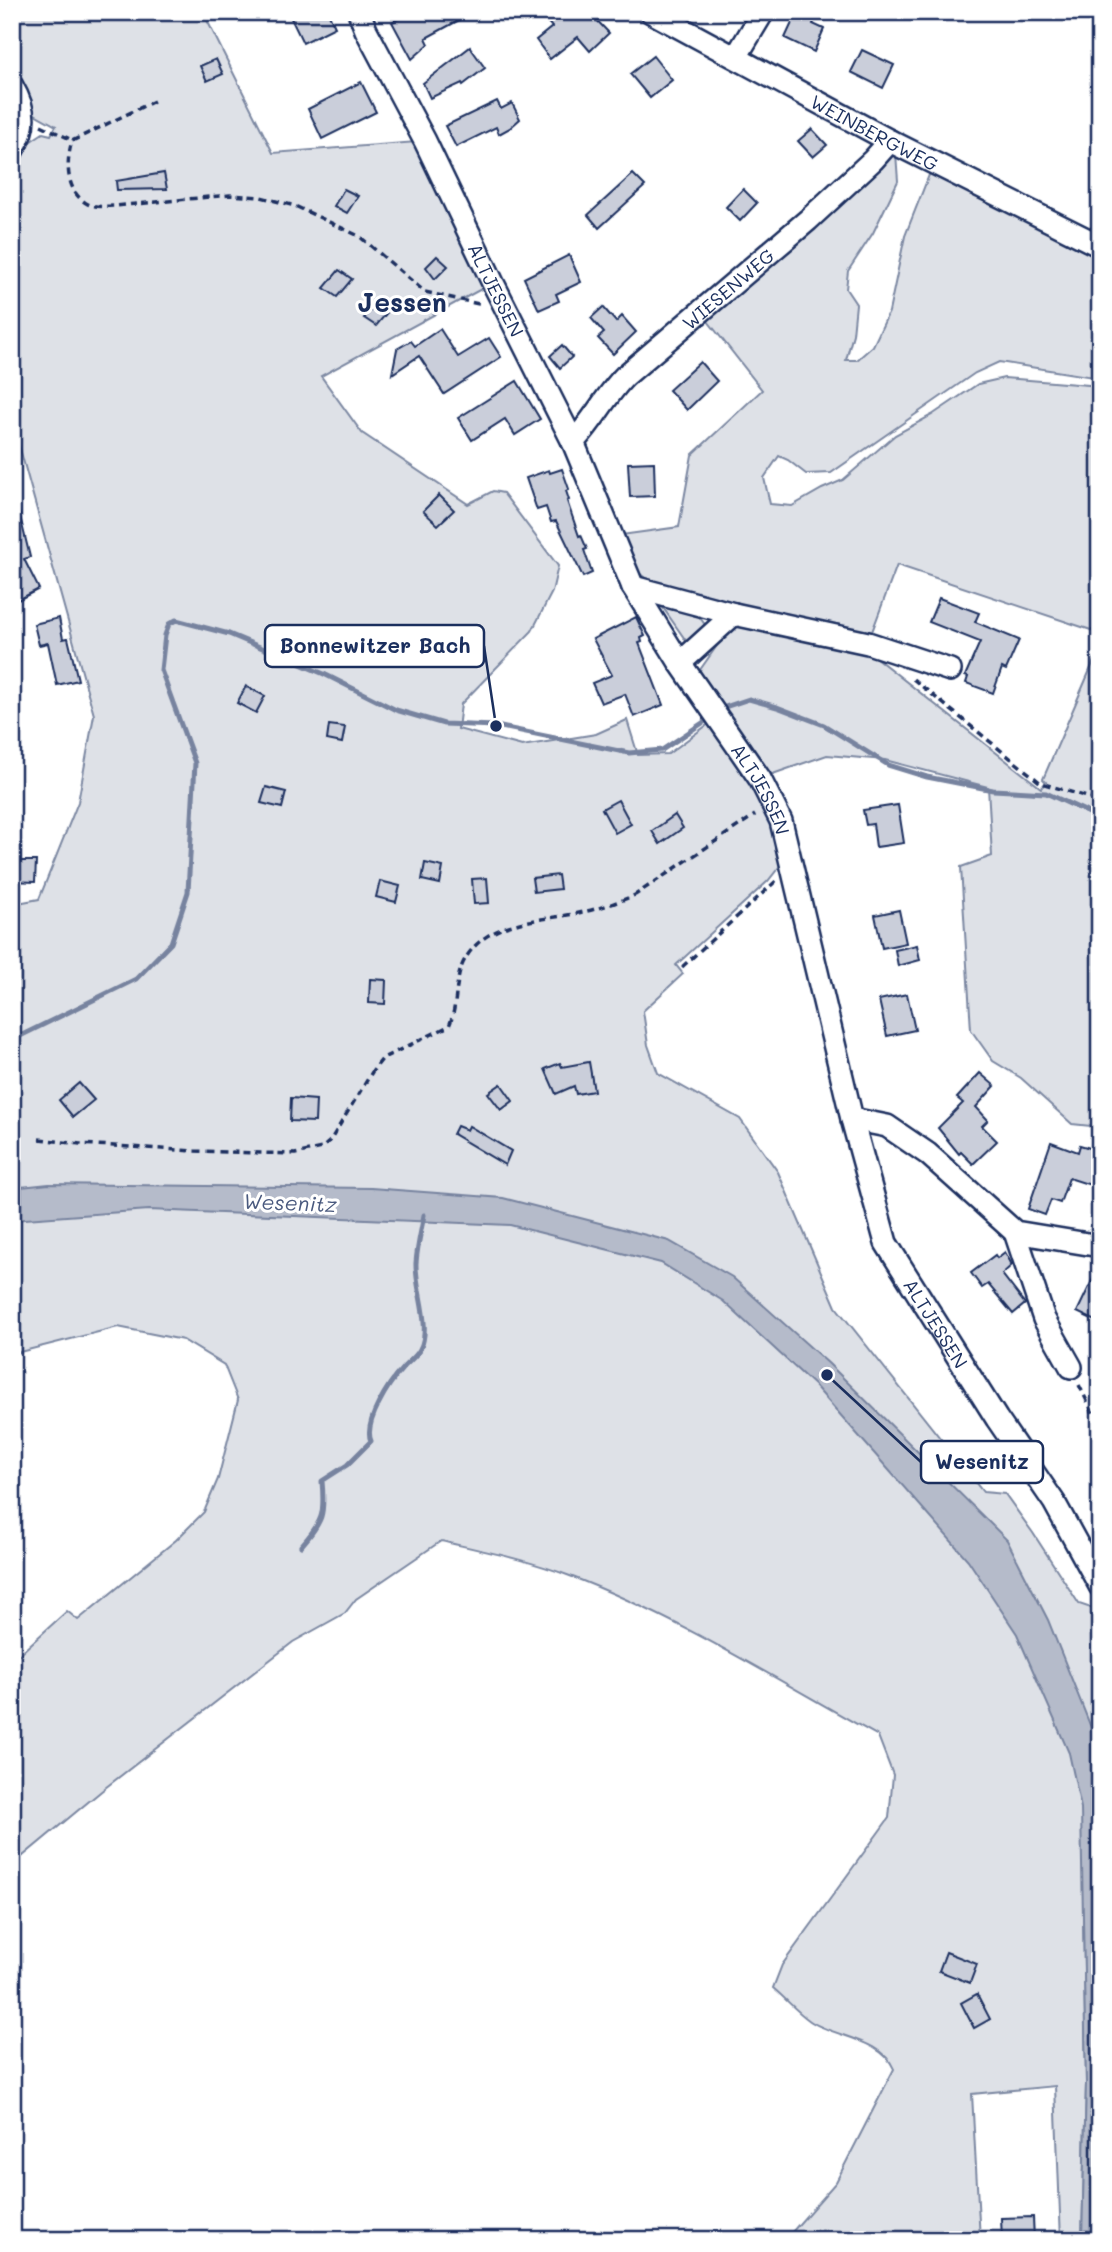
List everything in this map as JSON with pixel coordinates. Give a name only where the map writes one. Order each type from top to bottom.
[{"type":"street","name":"ALTJESSEN","points":[[359,12],[572,442],[633,587],[680,663],[760,779],[780,821],[852,1119],[886,1243],[997,1419],[1054,1502],[1100,1586]]},
{"type":"street","name":"WEINBERGWEG","points":[[651,12],[890,141],[1100,246]]},
{"type":"street","points":[[736,57],[763,12]]},
{"type":"street","points":[[12,86],[23,116],[23,132],[12,151]]},
{"type":"street","name":"WIESENWEG","points":[[572,442],[610,391],[625,376],[808,220],[890,141]]},
{"type":"street","points":[[633,587],[734,614],[868,643],[950,670]]},
{"type":"street","points":[[680,663],[734,614]]},
{"type":"street","points":[[852,1119],[887,1126],[928,1154],[1015,1232],[1044,1319],[1071,1367]]},
{"type":"street","points":[[1015,1232],[1100,1246]]},
{"type":"path","points":[[155,101],[72,141],[67,156],[68,175],[77,193],[87,204],[99,207],[230,195],[261,197],[295,206],[359,236],[425,292],[506,309]]},
{"type":"path","points":[[23,116],[72,141]]},
{"type":"path","points":[[911,678],[1041,783],[1100,801]]},
{"type":"path","points":[[39,1139],[195,1152],[295,1154],[322,1148],[330,1140],[383,1058],[449,1026],[453,1016],[458,976],[464,961],[486,937],[525,920],[581,913],[635,895],[772,804]]},
{"type":"path","points":[[682,967],[792,866]]},
{"type":"path","points":[[1071,1367],[1093,1413],[1100,1418]]},
{"type":"shaded area","points":[[12,12],[203,12],[273,153],[417,142],[485,287],[321,376],[362,433],[468,504],[493,491],[503,493],[558,566],[552,592],[532,631],[461,704],[458,729],[522,746],[596,734],[627,720],[638,755],[668,754],[710,723],[750,781],[770,823],[783,862],[768,881],[676,965],[683,974],[643,1011],[648,1045],[658,1073],[740,1119],[778,1172],[836,1307],[983,1492],[1005,1494],[1079,1604],[1100,1611],[1100,1916],[1083,1909],[1086,2083],[1082,2240],[1061,2240],[1055,2086],[972,2094],[980,2240],[785,2240],[836,2182],[894,2069],[879,2051],[810,2021],[773,1988],[782,1965],[889,1818],[893,1775],[878,1736],[649,1610],[554,1570],[441,1541],[356,1599],[345,1613],[293,1642],[105,1788],[12,1865],[12,1661],[67,1611],[78,1620],[176,1540],[204,1512],[218,1479],[238,1400],[224,1365],[183,1340],[118,1327],[12,1354],[12,904],[39,899],[78,802],[94,715],[12,420],[12,162],[28,143],[43,133],[51,135],[56,126],[33,113],[12,73]]},
{"type":"shaded area","points":[[896,153],[898,181],[873,233],[848,271],[846,289],[856,304],[853,334],[846,360],[857,360],[873,346],[889,312],[905,236],[931,170],[1100,254],[1100,378],[999,362],[975,373],[831,473],[806,474],[779,456],[764,478],[770,504],[792,506],[843,480],[895,435],[932,415],[978,384],[1004,378],[1100,386],[1100,633],[897,565],[870,637],[651,583],[638,572],[621,535],[679,527],[692,455],[762,390],[704,316],[881,161]]},
{"type":"shaded area","points":[[657,599],[692,607],[709,630],[689,645]]},
{"type":"shaded area","points":[[735,620],[866,650],[1041,788],[1046,782],[1043,779],[1100,647],[1100,1127],[1072,1124],[1021,1078],[993,1061],[971,1030],[961,867],[992,856],[988,787],[885,760],[827,755],[767,776],[695,677]]},
{"type":"water","points":[[49,1184],[371,1188],[503,1198],[669,1241],[732,1277],[829,1364],[1007,1540],[1048,1620],[1100,1750],[1100,2240],[1082,2240],[1086,2083],[1081,1808],[1069,1753],[1017,1634],[968,1560],[815,1386],[723,1301],[661,1263],[510,1225],[149,1210],[12,1220],[12,1188]]},
{"type":"building","points":[[288,12],[328,12],[335,27],[303,43]]},
{"type":"building","points":[[412,12],[474,12],[426,38],[429,44],[412,59],[392,22]]},
{"type":"building","points":[[539,12],[589,12],[609,33],[590,51],[578,37],[550,59],[536,40],[552,27]]},
{"type":"building","points":[[797,12],[818,12],[813,24],[824,29],[814,52],[785,38]]},
{"type":"building","points":[[470,47],[485,68],[463,85],[462,83],[430,98],[423,83]]},
{"type":"building","points":[[862,50],[894,65],[883,88],[851,72]]},
{"type":"building","points":[[653,56],[672,80],[650,98],[630,74]]},
{"type":"building","points":[[216,59],[223,74],[207,81],[200,66]]},
{"type":"building","points":[[361,82],[376,112],[322,139],[308,109]]},
{"type":"building","points":[[497,101],[501,109],[512,103],[520,119],[499,134],[496,127],[456,147],[445,126]]},
{"type":"building","points":[[812,129],[827,145],[813,157],[798,141]]},
{"type":"building","points":[[164,173],[167,189],[117,190],[116,181]]},
{"type":"building","points":[[633,174],[645,186],[599,228],[588,215]]},
{"type":"building","points":[[344,189],[358,196],[347,213],[334,206]]},
{"type":"building","points":[[743,189],[757,203],[740,221],[726,207]]},
{"type":"building","points":[[569,255],[581,282],[556,294],[559,301],[539,310],[524,278]]},
{"type":"building","points":[[437,256],[448,266],[435,279],[426,267]]},
{"type":"building","points":[[339,270],[352,279],[337,297],[324,288]]},
{"type":"building","points":[[379,301],[390,309],[376,326],[364,318]]},
{"type":"building","points":[[603,307],[616,322],[622,316],[636,332],[613,354],[598,338],[604,333],[591,318]]},
{"type":"building","points":[[440,329],[458,357],[489,338],[501,357],[444,394],[419,356],[392,374],[397,349],[411,341],[415,346]]},
{"type":"building","points":[[562,345],[572,357],[560,368],[550,356]]},
{"type":"building","points":[[700,362],[717,381],[687,410],[669,390]]},
{"type":"building","points":[[517,381],[540,419],[515,435],[505,419],[472,440],[458,418]]},
{"type":"building","points":[[654,462],[655,496],[630,497],[628,463]]},
{"type":"building","points":[[562,469],[569,489],[566,491],[567,501],[579,536],[581,535],[587,549],[584,550],[592,573],[583,577],[556,521],[551,522],[546,507],[537,510],[526,478],[549,470],[550,473]]},
{"type":"building","points":[[439,495],[454,510],[438,525],[423,511]]},
{"type":"building","points":[[12,508],[18,508],[30,557],[24,559],[39,589],[18,600],[12,578]]},
{"type":"building","points":[[939,598],[979,613],[975,622],[1019,640],[1006,670],[1002,668],[993,693],[966,683],[968,677],[965,676],[980,642],[929,622]]},
{"type":"building","points":[[636,617],[645,636],[639,643],[663,705],[634,717],[625,694],[601,703],[592,683],[612,675],[593,639]]},
{"type":"building","points":[[59,618],[63,639],[68,638],[78,680],[57,685],[48,643],[39,645],[34,624]]},
{"type":"building","points":[[246,686],[265,696],[256,713],[237,703]]},
{"type":"building","points":[[329,725],[345,727],[342,743],[327,740]]},
{"type":"building","points":[[266,787],[286,792],[282,808],[261,803]]},
{"type":"building","points":[[618,800],[631,824],[615,833],[602,809]]},
{"type":"building","points":[[898,805],[904,843],[876,847],[873,824],[866,825],[863,810]]},
{"type":"building","points":[[675,815],[683,828],[660,844],[652,831]]},
{"type":"building","points":[[12,861],[36,861],[35,882],[12,881]]},
{"type":"building","points":[[425,863],[443,867],[440,884],[422,880]]},
{"type":"building","points":[[558,875],[560,889],[534,892],[532,878]]},
{"type":"building","points":[[487,878],[489,903],[474,904],[472,879]]},
{"type":"building","points":[[380,881],[400,886],[396,902],[376,897]]},
{"type":"building","points":[[899,910],[906,943],[882,948],[875,915]]},
{"type":"building","points":[[917,945],[920,960],[898,966],[895,950]]},
{"type":"building","points":[[370,979],[386,980],[385,1004],[369,1003]]},
{"type":"building","points":[[907,994],[915,1030],[887,1036],[879,1000]]},
{"type":"building","points":[[589,1062],[594,1091],[576,1094],[574,1086],[556,1094],[545,1069],[560,1063],[562,1067]]},
{"type":"building","points":[[980,1073],[995,1086],[976,1107],[988,1120],[982,1126],[997,1141],[973,1164],[961,1152],[959,1154],[938,1128],[963,1103],[957,1098]]},
{"type":"building","points":[[79,1083],[94,1100],[73,1117],[59,1100]]},
{"type":"building","points":[[501,1084],[513,1101],[501,1110],[488,1093]]},
{"type":"building","points":[[291,1098],[316,1100],[315,1122],[290,1121]]},
{"type":"building","points":[[457,1126],[467,1130],[469,1126],[511,1151],[505,1165],[453,1134]]},
{"type":"building","points":[[1051,1142],[1078,1152],[1080,1145],[1100,1151],[1100,1188],[1069,1178],[1060,1203],[1051,1200],[1045,1215],[1028,1209]]},
{"type":"building","points":[[1005,1252],[1012,1265],[1002,1274],[1025,1304],[1013,1314],[988,1284],[982,1288],[971,1273],[995,1255],[997,1258]]},
{"type":"building","points":[[1100,1264],[1100,1323],[1077,1312]]},
{"type":"building","points":[[946,1952],[977,1964],[970,1983],[939,1971]]},
{"type":"building","points":[[977,1994],[990,2019],[974,2028],[961,2003]]},
{"type":"building","points":[[1033,2217],[1034,2240],[1002,2240],[1001,2218]]},
{"type":"waterway","points":[[12,1040],[136,979],[171,943],[188,892],[195,763],[161,670],[165,635],[169,624],[176,620],[229,634],[324,674],[396,710],[444,724],[496,726],[629,753],[662,750],[710,718]]},
{"type":"waterway","points":[[718,712],[749,699],[824,725],[888,765],[927,777],[993,790],[1046,793],[1100,818]]},
{"type":"waterway","points":[[301,1546],[321,1517],[322,1481],[347,1465],[371,1441],[371,1424],[384,1393],[420,1349],[424,1319],[416,1263],[424,1215]]},
{"type":"place","name":"Bonnewitzer Bach","points":[[496,726]]},
{"type":"place","name":"Wesenitz","points":[[827,1375]]},
{"type":"district","name":"Jessen","points":[[402,302]]}]
